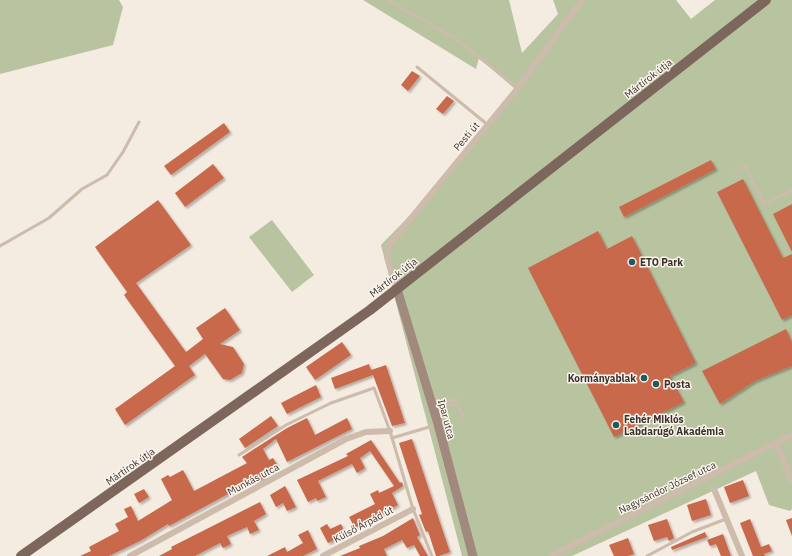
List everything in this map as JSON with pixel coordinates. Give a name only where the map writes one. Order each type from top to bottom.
[{"type":"main road","name":"Mártírok útja","points":[[21,556],[162,458],[397,289],[766,0]]},
{"type":"street","name":"Pesti út","points":[[397,289],[387,257],[390,245],[518,88],[582,0]]},
{"type":"street","name":"Ipar utca","points":[[397,289],[438,424],[473,556]]},
{"type":"street","name":"Munkás utca","points":[[130,556],[346,440],[366,432],[390,431]]},
{"type":"street","name":"Nagysándor József utca","points":[[551,556],[792,435]]},
{"type":"street","points":[[776,444],[792,481]]},
{"type":"street","points":[[714,489],[742,556]]},
{"type":"street","name":"Külső Árpád út","points":[[323,556],[413,509]]},
{"type":"lane","points":[[388,0],[456,39],[518,88]]},
{"type":"lane","points":[[418,67],[488,125]]},
{"type":"lane","points":[[0,246],[49,218],[82,189],[107,175],[123,152],[139,122]]},
{"type":"lane","points":[[735,172],[745,166],[764,204],[792,190]]},
{"type":"lane","points":[[239,455],[286,424],[331,403],[374,388],[390,431],[413,509],[432,556]]},
{"type":"lane","points":[[429,394],[439,400],[458,400]]},
{"type":"lane","points":[[392,438],[438,424],[442,409],[449,405],[455,404],[459,406],[464,417]]},
{"type":"lane","points":[[647,556],[692,532],[727,518]]},
{"type":"green space","points":[[0,0],[119,0],[123,7],[113,45],[0,74]]},
{"type":"green space","points":[[363,0],[509,0],[522,53],[558,14],[553,0],[676,0],[691,19],[715,0],[792,0],[792,509],[790,511],[769,505],[756,471],[572,556],[462,556],[381,245],[425,200],[516,90],[479,58],[476,69]]},
{"type":"green space","points":[[272,220],[314,275],[292,292],[249,237]]},
{"type":"building","points":[[412,71],[420,76],[408,91],[401,85]]},
{"type":"building","points":[[447,96],[454,101],[443,114],[436,109]]},
{"type":"building","points":[[224,123],[230,132],[171,175],[164,166]]},
{"type":"building","points":[[711,160],[716,169],[624,217],[619,207]]},
{"type":"building","points":[[213,164],[224,178],[185,207],[175,193]]},
{"type":"building","points":[[743,179],[783,258],[792,254],[792,315],[782,320],[717,192]]},
{"type":"building","points":[[158,200],[191,245],[136,283],[186,352],[203,339],[196,328],[225,308],[240,330],[220,344],[233,347],[244,364],[242,373],[230,380],[223,379],[205,354],[189,366],[195,375],[125,425],[115,409],[175,366],[124,295],[127,292],[95,247]]},
{"type":"building","points":[[792,204],[792,252],[773,214]]},
{"type":"building","points":[[598,231],[607,249],[632,236],[696,363],[670,376],[684,402],[614,437],[528,268]]},
{"type":"building","points":[[786,329],[792,342],[792,366],[755,381],[720,404],[702,371]]},
{"type":"building","points":[[342,342],[351,355],[315,380],[306,367]]},
{"type":"building","points":[[369,364],[371,370],[386,365],[405,423],[392,426],[373,375],[335,389],[331,378]]},
{"type":"building","points":[[316,385],[321,397],[287,414],[281,403]]},
{"type":"building","points":[[271,416],[278,426],[245,448],[239,439]]},
{"type":"building","points":[[307,418],[315,435],[347,418],[352,429],[287,462],[276,439],[263,449],[269,460],[273,458],[278,468],[264,476],[265,478],[256,482],[254,480],[169,526],[168,524],[140,541],[109,556],[80,556],[91,551],[89,547],[119,531],[115,524],[128,517],[124,509],[131,506],[138,521],[172,500],[161,479],[168,475],[170,477],[183,470],[194,491],[247,463],[242,457],[287,428]]},
{"type":"building","points":[[412,439],[450,552],[439,556],[436,556],[428,531],[426,532],[419,515],[422,514],[399,443]]},
{"type":"building","points":[[371,440],[400,483],[402,482],[403,486],[392,493],[398,505],[355,528],[349,517],[375,504],[370,494],[378,490],[379,493],[394,486],[370,451],[360,458],[365,468],[357,473],[352,464],[318,481],[326,497],[317,501],[316,498],[308,502],[297,480],[348,456],[346,454]]},
{"type":"building","points":[[743,480],[749,496],[730,503],[724,487]]},
{"type":"building","points":[[285,486],[296,507],[287,511],[283,503],[276,507],[270,495]]},
{"type":"building","points":[[144,489],[149,497],[139,503],[134,494]]},
{"type":"building","points":[[706,499],[711,515],[692,521],[687,505]]},
{"type":"building","points":[[260,502],[266,514],[254,521],[259,530],[250,534],[247,527],[227,536],[231,544],[223,548],[220,543],[195,556],[159,556],[172,549],[171,547]]},
{"type":"building","points":[[413,518],[420,535],[417,537],[428,556],[420,556],[414,545],[407,548],[402,540],[384,549],[387,556],[340,556],[360,548],[359,546],[383,536]]},
{"type":"building","points":[[792,518],[792,536],[786,520]]},
{"type":"building","points":[[667,519],[674,538],[669,541],[667,537],[654,541],[648,525]]},
{"type":"building","points":[[750,519],[761,547],[769,544],[772,551],[764,554],[765,556],[753,556],[740,523]]},
{"type":"building","points":[[327,524],[330,529],[341,524],[346,534],[328,543],[320,528]]},
{"type":"building","points":[[308,530],[317,549],[303,556],[267,556],[285,547],[287,552],[303,543],[298,535]]},
{"type":"building","points":[[705,532],[707,537],[672,550],[671,547]]},
{"type":"building","points":[[723,534],[731,556],[721,556],[716,544],[710,546],[707,540]]},
{"type":"building","points":[[628,538],[634,554],[628,556],[614,556],[609,545]]},
{"type":"place","name":"ETO Park","points":[[632,262]]},
{"type":"place","name":"Kormányablak","points":[[644,378]]},
{"type":"place","name":"Posta","points":[[656,384]]},
{"type":"place","name":"Fehér Miklós Labdarúgó Akadémia","points":[[616,425]]}]
